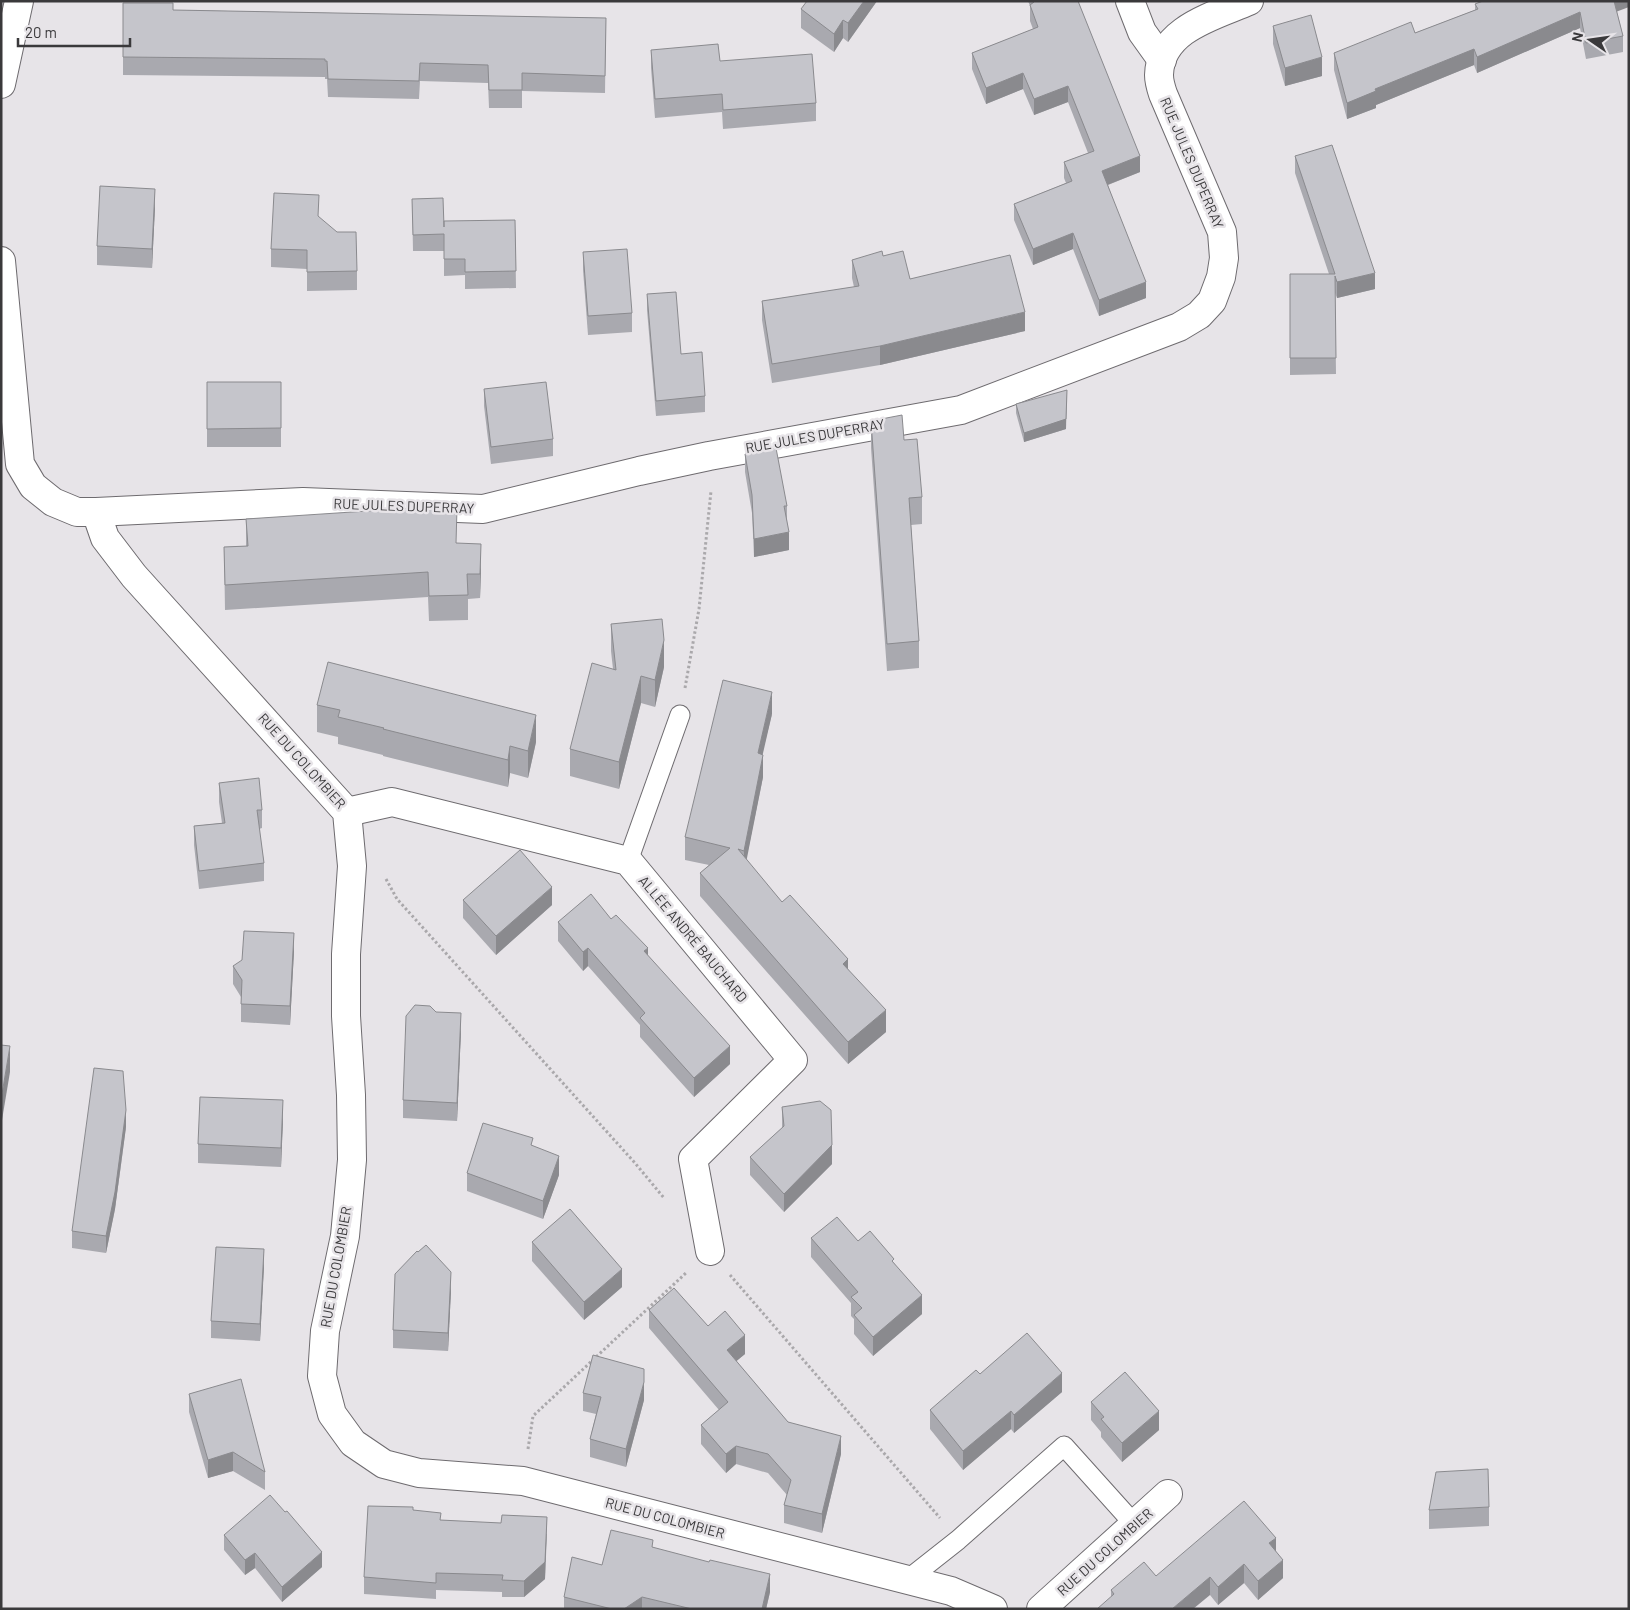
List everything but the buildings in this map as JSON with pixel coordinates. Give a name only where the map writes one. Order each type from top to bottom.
[{"type":"street","points":[[1,84],[19,1]]},
{"type":"street","points":[[1130,1],[1142,32],[1162,60]]},
{"type":"street","name":"RUE JULES DUPERRAY","points":[[1,262],[20,464],[33,486],[53,502],[77,512],[303,502],[483,509],[709,456],[962,410],[1179,327],[1199,315],[1212,301],[1221,277],[1224,258],[1222,232],[1163,94],[1159,76],[1162,60],[1170,44],[1182,32],[1249,1]]},
{"type":"street","name":"RUE DU COLOMBIER","points":[[96,512],[105,538],[134,576],[347,812],[352,866],[346,954],[346,1016],[351,1095],[352,1160],[345,1236],[325,1330],[322,1376],[332,1414],[353,1443],[384,1464],[420,1473],[523,1481],[906,1581],[951,1591],[993,1609]]},
{"type":"street","points":[[347,812],[392,802],[628,861]]},
{"type":"street","name":"ALLÉE ANDRÉ BAUCHARD","points":[[628,861],[794,1060],[693,1159],[710,1252]]},
{"type":"street","name":"RUE DU COLOMBIER","points":[[1041,1609],[1168,1494]]},
{"type":"lane","points":[[628,861],[680,715]]},
{"type":"lane","points":[[906,1581],[958,1540],[1064,1446],[1135,1525]]},
{"type":"path","points":[[680,715],[699,609],[712,484],[709,456]]},
{"type":"path","points":[[384,875],[398,899],[666,1200]]},
{"type":"path","points":[[523,1481],[533,1416],[710,1252],[958,1540]]}]
